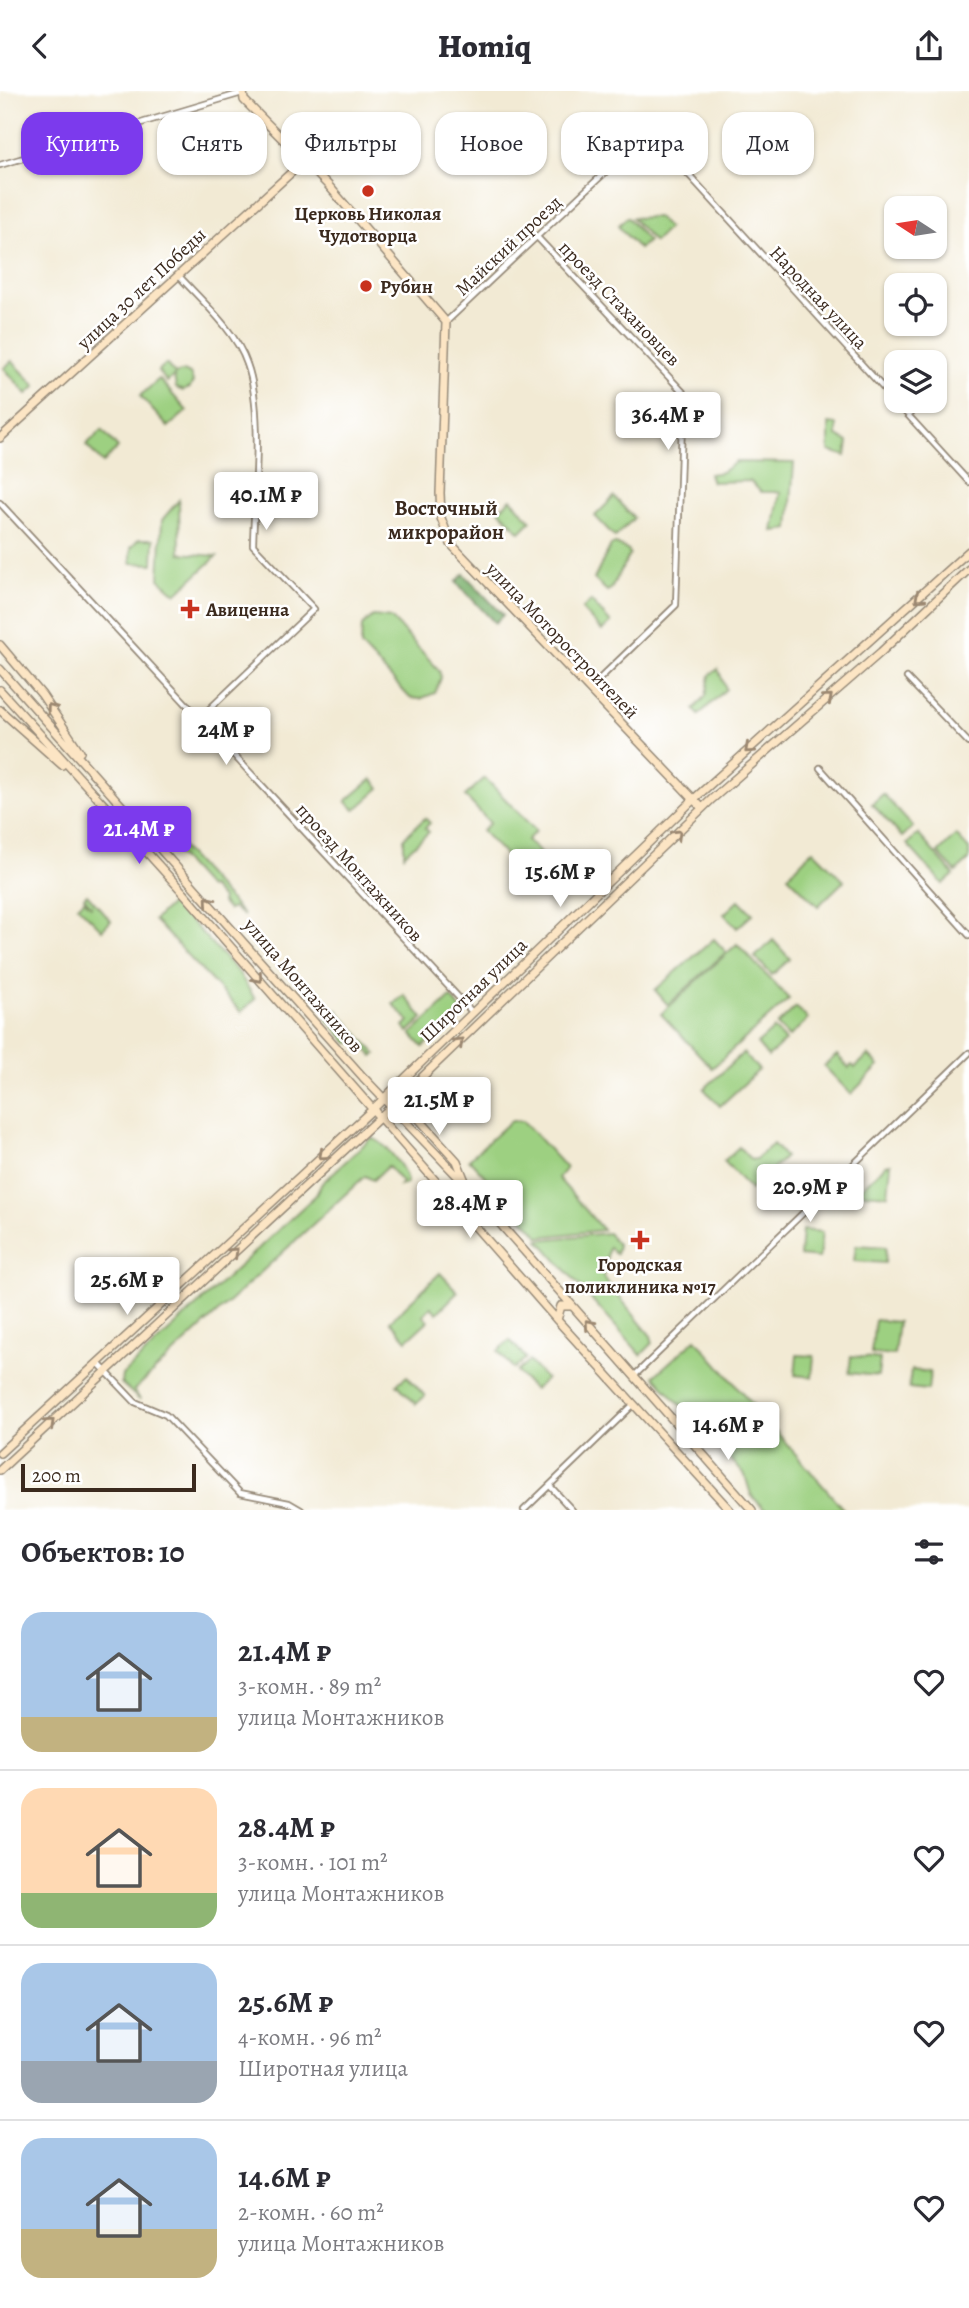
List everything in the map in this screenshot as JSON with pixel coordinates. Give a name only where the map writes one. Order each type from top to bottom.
[{"type":"main road","points":[[242,92],[244,100],[281,138]]},
{"type":"main road","name":"улица 30 лет Победы","points":[[0,438],[289,175]]},
{"type":"main road","points":[[316,175],[446,322]]},
{"type":"main road","name":"улица Моторостроителей","points":[[446,322],[440,493],[441,517],[446,536],[463,558],[702,808]]},
{"type":"main road","name":"Широтная улица","points":[[0,1453],[373,1109],[694,799],[969,551]]},
{"type":"main road","name":"Широтная улица","points":[[0,1470],[392,1106],[702,808],[881,652],[969,569]]},
{"type":"main road","points":[[870,640],[868,649],[871,653],[881,652]]},
{"type":"main road","points":[[0,645],[42,695],[88,765]]},
{"type":"main road","points":[[848,660],[859,662],[859,671]]},
{"type":"main road","name":"улица Монтажников","points":[[0,669],[384,1098],[467,1186],[752,1510]]},
{"type":"main road","name":"улица Монтажников","points":[[0,690],[557,1320],[730,1510]]},
{"type":"main road","points":[[0,710],[99,801]]},
{"type":"main road","points":[[567,921],[567,930],[576,931]]},
{"type":"main road","points":[[546,942],[555,943],[554,951]]},
{"type":"main road","points":[[409,1089],[411,1109],[457,1161],[467,1186]]},
{"type":"main road","points":[[557,1320],[561,1306],[573,1306]]},
{"type":"main road","points":[[705,1482],[716,1482],[717,1471]]},
{"type":"street","points":[[0,165],[242,92]]},
{"type":"street","name":"Майский проезд","points":[[446,322],[603,175]]},
{"type":"street","name":"Народная улица","points":[[689,175],[969,482]]},
{"type":"street","name":"проезд Стахановцев","points":[[537,237],[683,392],[676,605],[590,688]]},
{"type":"street","points":[[178,275],[228,333],[247,363],[255,421],[254,545],[314,609],[198,720]]},
{"type":"street","name":"проезд Монтажников","points":[[0,503],[472,1013]]},
{"type":"street","points":[[907,678],[969,743]]},
{"type":"street","points":[[820,768],[969,935]]},
{"type":"street","points":[[633,1376],[969,1052]]},
{"type":"street","points":[[99,1363],[135,1402],[166,1415],[240,1493],[289,1503],[301,1510]]},
{"type":"street","points":[[524,1510],[633,1405]]},
{"type":"street","points":[[550,1486],[572,1510]]},
{"type":"green space","points":[[627,217],[648,241],[639,249],[618,226]]},
{"type":"green space","points":[[657,217],[668,228],[654,242],[632,218]]},
{"type":"green space","points":[[12,361],[36,386],[27,394],[4,368]]},
{"type":"green space","points":[[166,364],[175,374],[184,371],[190,374],[193,382],[190,388],[183,391],[176,388],[174,376],[167,382],[158,371]]},
{"type":"green space","points":[[159,379],[187,411],[168,427],[140,396]]},
{"type":"green space","points":[[829,424],[837,425],[837,436],[848,442],[846,456],[829,451]]},
{"type":"green space","points":[[102,430],[118,448],[103,463],[86,445]]},
{"type":"green space","points":[[736,462],[794,463],[789,529],[773,531],[780,492],[761,492],[750,481],[712,482],[709,474],[722,472]]},
{"type":"green space","points":[[614,497],[634,518],[615,537],[595,516]]},
{"type":"green space","points":[[511,499],[531,521],[520,532],[499,510]]},
{"type":"green space","points":[[179,500],[180,553],[217,556],[176,594],[159,579],[162,520]]},
{"type":"green space","points":[[139,539],[154,539],[153,564],[131,563],[131,548]]},
{"type":"green space","points":[[616,544],[630,554],[611,589],[607,591],[594,579],[611,545]]},
{"type":"green space","points":[[464,574],[503,615],[495,623],[456,582]]},
{"type":"green space","points":[[591,601],[611,623],[602,631],[582,609]]},
{"type":"green space","points":[[373,616],[391,618],[439,670],[441,678],[435,693],[420,699],[410,698],[361,646],[362,626]]},
{"type":"green space","points":[[718,669],[726,689],[699,715],[694,709],[706,696],[710,675]]},
{"type":"green space","points":[[485,778],[536,831],[527,840],[548,861],[529,880],[482,831],[490,823],[465,796]]},
{"type":"green space","points":[[372,779],[380,788],[355,810],[346,801]]},
{"type":"green space","points":[[883,794],[913,827],[902,837],[872,804]]},
{"type":"green space","points":[[425,818],[430,823],[425,828],[429,832],[404,855],[404,838]]},
{"type":"green space","points":[[918,834],[954,875],[943,884],[907,844]]},
{"type":"green space","points":[[956,835],[969,849],[969,860],[956,872],[938,853]]},
{"type":"green space","points":[[177,842],[244,916],[233,908],[228,910],[221,902],[222,899],[211,887],[208,888],[173,849]]},
{"type":"green space","points":[[813,850],[844,881],[818,906],[788,876]]},
{"type":"green space","points":[[554,859],[564,869],[542,890],[532,880]]},
{"type":"green space","points":[[87,894],[111,921],[102,930],[78,906],[84,900],[92,907],[84,897]]},
{"type":"green space","points":[[739,900],[753,914],[737,928],[724,914]]},
{"type":"green space","points":[[173,902],[239,973],[255,999],[241,1012],[154,920]]},
{"type":"green space","points":[[714,939],[726,952],[668,1005],[655,990]]},
{"type":"green space","points":[[773,940],[790,959],[772,975],[755,957]]},
{"type":"green space","points":[[737,944],[789,999],[712,1068],[661,1014]]},
{"type":"green space","points":[[404,995],[423,1018],[408,1032],[404,1026],[409,1021],[393,1004]]},
{"type":"green space","points":[[451,997],[463,1012],[423,1047],[411,1034]]},
{"type":"green space","points":[[796,1007],[808,1019],[789,1037],[777,1025]]},
{"type":"green space","points":[[337,1010],[376,1054],[373,1056],[359,1042],[348,1043],[326,1018]]},
{"type":"green space","points":[[774,1029],[785,1041],[768,1057],[757,1044]]},
{"type":"green space","points":[[743,1053],[759,1070],[720,1106],[704,1089]]},
{"type":"green space","points":[[837,1055],[849,1068],[852,1065],[855,1068],[868,1055],[879,1066],[851,1094],[824,1066]]},
{"type":"green space","points":[[511,1121],[523,1121],[566,1168],[558,1178],[603,1230],[540,1237],[469,1159]]},
{"type":"green space","points":[[371,1138],[382,1144],[394,1157],[404,1171],[407,1184],[399,1186],[402,1182],[388,1166],[373,1180],[365,1176],[134,1390],[140,1400],[121,1383],[122,1375],[316,1195],[322,1183]]},
{"type":"green space","points":[[773,1144],[785,1157],[751,1190],[724,1161],[739,1147],[751,1160],[756,1159]]},
{"type":"green space","points":[[891,1164],[888,1195],[863,1193],[860,1189],[886,1165]]},
{"type":"green space","points":[[802,1230],[822,1232],[819,1258],[800,1256]]},
{"type":"green space","points":[[608,1233],[618,1245],[616,1254],[609,1247],[603,1277],[651,1336],[653,1343],[641,1355],[539,1240]]},
{"type":"green space","points":[[856,1245],[886,1247],[885,1263],[854,1261]]},
{"type":"green space","points":[[440,1273],[458,1292],[437,1313],[431,1307],[423,1315],[428,1321],[407,1340],[390,1321]]},
{"type":"green space","points":[[875,1320],[898,1322],[894,1355],[871,1353]]},
{"type":"green space","points":[[696,1339],[844,1510],[765,1510],[751,1495],[745,1475],[654,1376]]},
{"type":"green space","points":[[510,1340],[526,1358],[514,1369],[498,1351]]},
{"type":"green space","points":[[797,1355],[814,1356],[812,1377],[795,1375]]},
{"type":"green space","points":[[851,1356],[880,1359],[878,1376],[849,1373]]},
{"type":"green space","points":[[529,1361],[546,1379],[534,1390],[517,1372]]},
{"type":"green space","points":[[911,1370],[930,1372],[928,1390],[909,1388]]},
{"type":"green space","points":[[407,1376],[425,1396],[416,1404],[397,1384]]},
{"type":"place","name":"Церковь Николая Чудотворца","points":[[368,191]]},
{"type":"place","name":"Рубин","points":[[366,286]]},
{"type":"place","name":"Авиценна","points":[[190,609]]},
{"type":"place","name":"Городская поликлиника №17","points":[[640,1240]]},
{"type":"district","name":"Восточный микрорайон","points":[[446,520]]}]
